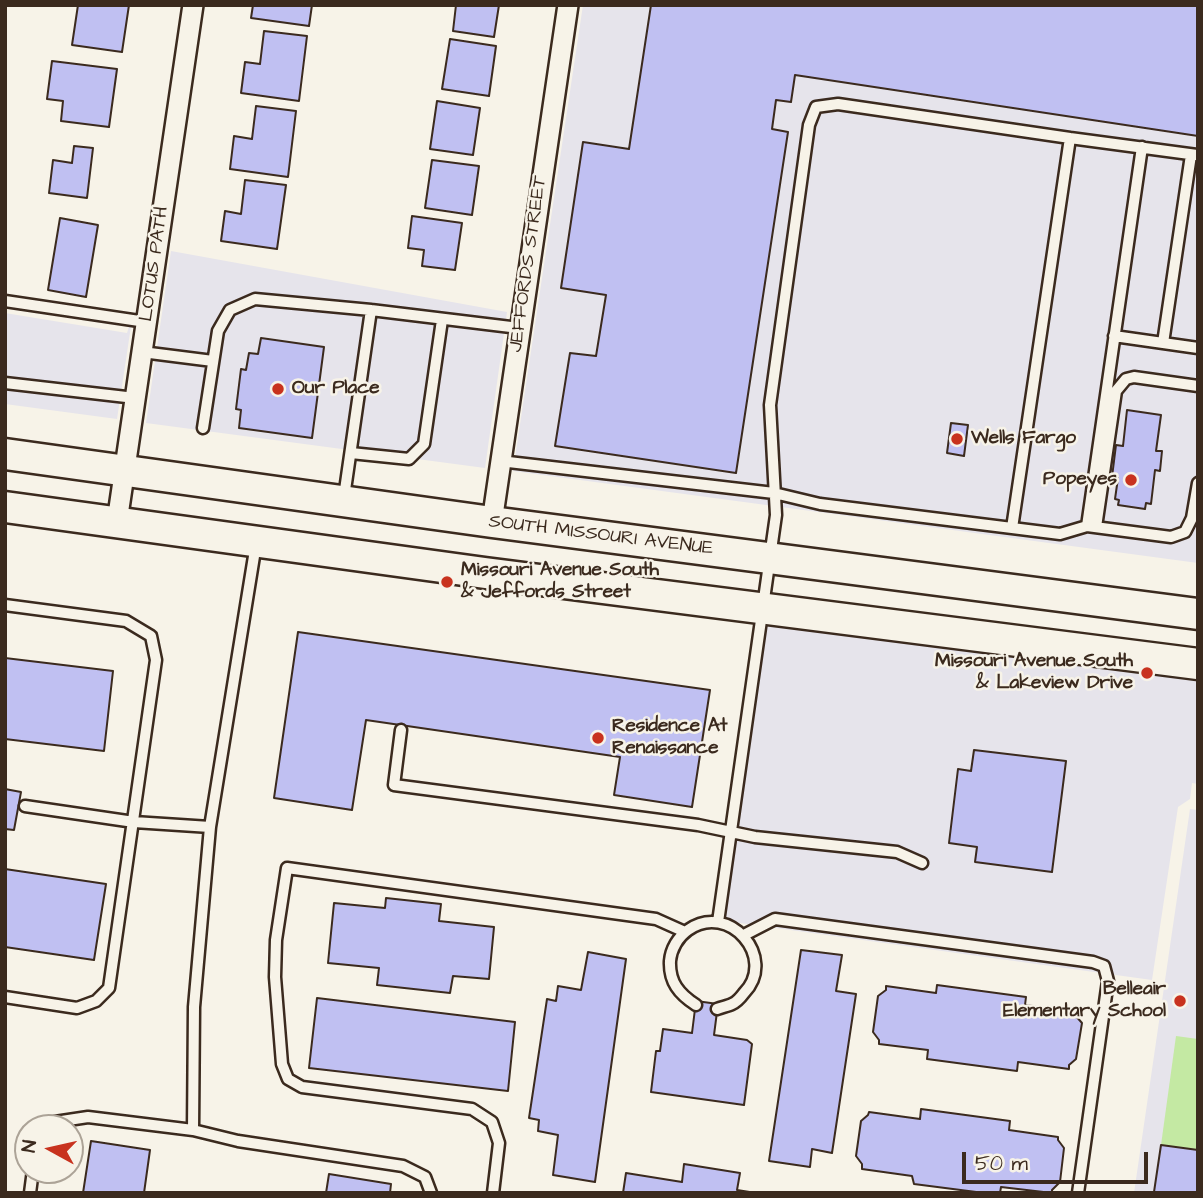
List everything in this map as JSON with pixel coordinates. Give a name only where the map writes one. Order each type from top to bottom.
[{"type":"main road","name":"SOUTH MISSOURI AVENUE","points":[[5,454],[492,522],[1198,614]]},
{"type":"main road","points":[[5,507],[763,609],[1198,664]]},
{"type":"street","name":"LOTUS PATH","points":[[117,522],[193,5]]},
{"type":"street","name":"JEFFORDS STREET","points":[[492,522],[568,5]]},
{"type":"lane","points":[[718,922],[776,515],[770,405],[809,125],[816,107],[838,104],[1194,155],[1163,343]]},
{"type":"lane","points":[[1012,528],[1070,138]]},
{"type":"lane","points":[[1092,527],[1114,336],[1142,147]]},
{"type":"lane","points":[[203,428],[218,331],[230,310],[255,299],[519,328]]},
{"type":"lane","points":[[5,301],[146,322]]},
{"type":"lane","points":[[344,501],[371,310]]},
{"type":"lane","points":[[351,453],[410,459],[424,444],[442,320]]},
{"type":"lane","points":[[1114,336],[1198,348]]},
{"type":"lane","points":[[142,352],[213,361]]},
{"type":"lane","points":[[1092,527],[1116,391],[1126,379],[1134,377],[1198,386]]},
{"type":"lane","points":[[5,383],[135,398]]},
{"type":"lane","points":[[500,461],[774,493],[820,503],[1060,534],[1092,527],[1171,537],[1185,532],[1192,518],[1198,483]]},
{"type":"lane","points":[[193,1130],[194,1007],[210,827],[256,542]]},
{"type":"lane","points":[[5,605],[126,621],[152,636],[156,660],[108,988],[96,1002],[77,1008],[5,998]]},
{"type":"lane","points":[[401,730],[394,785],[698,825],[755,837],[897,852],[922,863]]},
{"type":"lane","points":[[26,806],[134,822],[210,827]]},
{"type":"lane","points":[[493,1193],[499,1143],[492,1122],[472,1109],[302,1087],[288,1079],[282,1064],[275,977],[276,940],[287,868],[656,919],[685,932]]},
{"type":"lane","points":[[744,935],[775,919],[1093,962],[1104,966],[1108,981],[1078,1193]]},
{"type":"lane","points":[[695,1005],[683,997],[674,986],[670,957],[675,943],[685,932],[706,922],[718,922],[744,935],[752,948],[755,962],[754,976],[748,990],[734,1004],[717,1009]]},
{"type":"lane","points":[[84,1118],[193,1130],[237,1141],[403,1166],[425,1177],[431,1193]]},
{"type":"shaded area","points":[[583,5],[1198,5],[1198,563],[513,471]]},
{"type":"shaded area","points":[[171,251],[507,312],[485,468],[146,423]]},
{"type":"shaded area","points":[[5,313],[127,333],[133,313],[117,419],[5,404]]},
{"type":"shaded area","points":[[755,621],[1198,678],[1198,784],[1192,783],[1190,799],[1178,807],[1152,980],[718,920]]},
{"type":"shaded area","name":"Belleair Elementary School","points":[[1190,809],[1198,810],[1198,1193],[1134,1193]]},
{"type":"green space","points":[[1176,1036],[1198,1039],[1198,1150],[1161,1145]]},
{"type":"building","points":[[78,5],[129,5],[122,52],[72,45]]},
{"type":"building","points":[[253,5],[312,5],[309,26],[251,18]]},
{"type":"building","points":[[456,5],[499,5],[494,37],[453,31]]},
{"type":"building","points":[[651,5],[1198,5],[1198,136],[795,75],[791,102],[776,100],[772,129],[788,132],[736,473],[555,446],[570,353],[596,356],[606,295],[561,288],[583,142],[629,149]]},
{"type":"building","points":[[264,31],[307,36],[299,101],[241,93],[245,62],[260,64]]},
{"type":"building","points":[[450,39],[496,46],[489,96],[442,89]]},
{"type":"building","points":[[52,61],[117,69],[109,127],[61,121],[63,101],[47,99]]},
{"type":"building","points":[[437,101],[480,108],[473,155],[430,149]]},
{"type":"building","points":[[256,106],[296,111],[288,177],[230,169],[234,136],[252,139]]},
{"type":"building","points":[[74,146],[93,148],[87,198],[49,193],[53,160],[72,163]]},
{"type":"building","points":[[432,160],[479,166],[472,215],[425,208]]},
{"type":"building","points":[[245,180],[286,185],[277,249],[221,241],[225,211],[241,214]]},
{"type":"building","points":[[412,216],[462,223],[455,270],[422,266],[424,250],[408,248]]},
{"type":"building","points":[[60,218],[98,225],[86,297],[48,290]]},
{"type":"building","name":"Our Place","points":[[261,338],[324,347],[312,438],[239,428],[241,410],[236,409],[241,369],[246,370],[249,353],[258,354]]},
{"type":"building","points":[[1127,410],[1161,415],[1156,451],[1162,451],[1160,471],[1155,470],[1151,504],[1146,503],[1145,509],[1118,505],[1119,500],[1115,499],[1118,478],[1112,477],[1116,445],[1123,446]]},
{"type":"building","name":"Wells Fargo","points":[[951,423],[968,425],[964,456],[947,453]]},
{"type":"building","name":"Residence At Renaissance","points":[[298,632],[710,690],[692,807],[614,795],[620,757],[366,720],[352,810],[274,798]]},
{"type":"building","points":[[5,658],[113,671],[104,751],[5,739]]},
{"type":"building","points":[[974,750],[1066,761],[1052,872],[975,862],[977,847],[949,843],[958,769],[971,771]]},
{"type":"building","points":[[5,789],[21,792],[14,830],[5,829]]},
{"type":"building","points":[[5,869],[106,884],[94,960],[5,947]]},
{"type":"building","points":[[386,898],[441,904],[439,921],[494,927],[489,979],[453,976],[450,993],[377,985],[379,968],[328,963],[334,903],[385,908]]},
{"type":"building","points":[[801,950],[842,955],[836,991],[856,994],[832,1153],[812,1149],[810,1167],[769,1161]]},
{"type":"building","points":[[588,952],[626,959],[595,1182],[553,1175],[558,1135],[538,1131],[539,1120],[529,1118],[547,999],[556,1001],[558,986],[581,990]]},
{"type":"building","points":[[937,985],[1026,997],[1025,1005],[1076,1011],[1075,1015],[1082,1023],[1076,1059],[1069,1065],[1069,1069],[1018,1062],[1017,1071],[927,1059],[928,1050],[879,1044],[873,1032],[878,996],[886,990],[886,986],[936,993]]},
{"type":"building","points":[[317,998],[515,1022],[508,1091],[309,1068]]},
{"type":"building","points":[[696,1001],[718,1004],[714,1035],[747,1040],[752,1044],[744,1105],[651,1092],[656,1051],[660,1051],[663,1029],[692,1033]]},
{"type":"building","points":[[921,1109],[1010,1121],[1009,1130],[1058,1137],[1064,1148],[1060,1182],[1052,1193],[1001,1187],[1000,1193],[984,1193],[914,1184],[912,1176],[862,1169],[856,1156],[861,1121],[869,1112],[920,1119]]},
{"type":"building","points":[[91,1141],[150,1150],[144,1193],[83,1193]]},
{"type":"building","points":[[1161,1145],[1198,1150],[1198,1193],[1154,1192]]},
{"type":"building","points":[[684,1164],[740,1173],[737,1190],[756,1193],[623,1193],[626,1173],[682,1182]]},
{"type":"building","points":[[329,1174],[391,1184],[390,1193],[326,1193]]},
{"type":"place","name":"Our Place","points":[[278,389]]},
{"type":"place","name":"Wells Fargo","points":[[957,439]]},
{"type":"place","name":"Popeyes","points":[[1131,480]]},
{"type":"place","name":"Missouri Avenue South & Jeffords Street","points":[[447,582]]},
{"type":"place","name":"Missouri Avenue South & Lakeview Drive","points":[[1147,673]]},
{"type":"place","name":"Residence At Renaissance","points":[[598,738]]},
{"type":"place","name":"Belleair Elementary School","points":[[1180,1001]]}]
